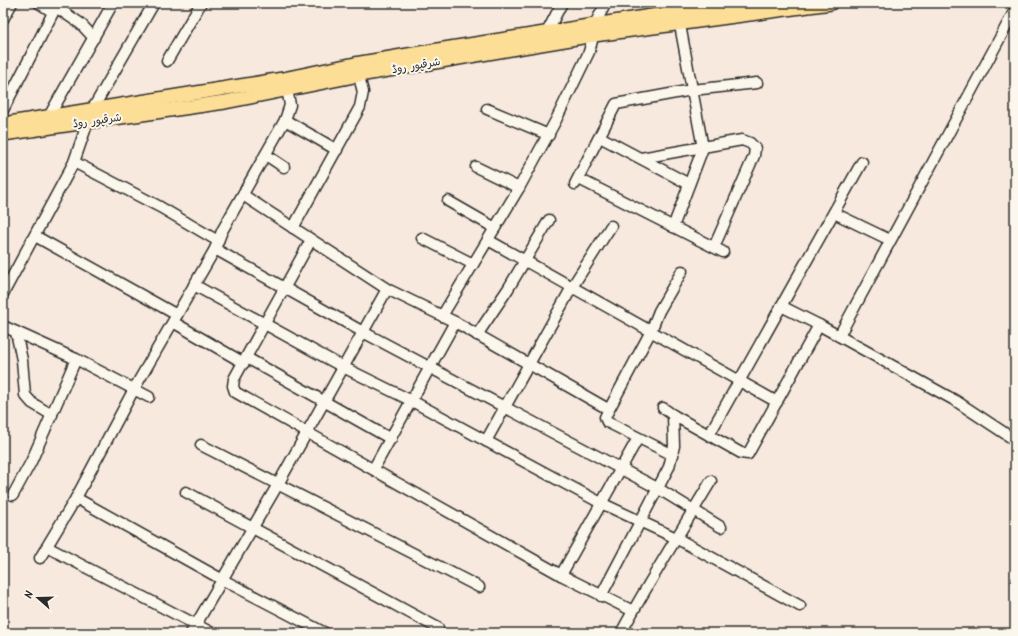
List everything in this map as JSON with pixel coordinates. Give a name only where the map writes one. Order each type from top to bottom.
[{"type":"main road","name":"شرقپور روڈ","points":[[3,134],[283,79],[357,69],[595,30],[742,3]]},
{"type":"main road","name":"شرقپور روڈ","points":[[3,124],[48,118],[90,116],[225,102],[287,89],[357,69],[548,32],[680,25],[831,3]]},
{"type":"street","points":[[3,19],[12,3]]},
{"type":"street","points":[[39,3],[56,7],[81,24],[94,38]]},
{"type":"street","points":[[48,118],[113,3]]},
{"type":"street","points":[[3,294],[74,162],[90,116],[154,3]]},
{"type":"street","points":[[167,62],[201,3]]},
{"type":"street","points":[[548,32],[562,3]]},
{"type":"street","points":[[442,316],[549,135],[578,77],[606,3]]},
{"type":"street","points":[[3,110],[56,7]]},
{"type":"street","points":[[839,336],[1015,10]]},
{"type":"street","points":[[673,227],[703,148],[680,25]]},
{"type":"street","points":[[293,228],[356,116],[362,100],[363,92],[357,69]]},
{"type":"street","points":[[641,158],[742,140],[750,143],[755,148],[754,156],[718,250],[577,182],[616,104],[692,90],[756,83]]},
{"type":"street","points":[[40,558],[76,498],[134,389],[217,245],[285,120],[290,106],[287,89]]},
{"type":"street","points":[[486,109],[549,135]]},
{"type":"street","points":[[285,120],[337,150]]},
{"type":"street","points":[[600,137],[689,184]]},
{"type":"street","points":[[266,155],[284,167]]},
{"type":"street","points":[[74,162],[160,207],[285,288],[363,332],[658,488],[721,526]]},
{"type":"street","points":[[709,435],[862,162]]},
{"type":"street","points":[[476,167],[519,188]]},
{"type":"street","points":[[243,195],[388,289],[456,322],[608,409]]},
{"type":"street","points":[[448,201],[495,228]]},
{"type":"street","points":[[834,213],[890,240]]},
{"type":"street","points":[[477,335],[508,289],[549,220]]},
{"type":"street","points":[[486,441],[506,408],[572,287],[611,226]]},
{"type":"street","points":[[35,236],[245,360],[391,439]]},
{"type":"street","points":[[422,238],[473,264]]},
{"type":"street","points":[[311,240],[233,383],[235,392],[374,468],[562,575],[633,611]]},
{"type":"street","points":[[488,240],[777,402]]},
{"type":"street","points":[[673,455],[606,421],[605,415],[651,331],[659,311],[682,270]]},
{"type":"street","points":[[194,285],[343,367],[412,401],[601,503],[640,523],[676,538],[800,606]]},
{"type":"street","points":[[193,629],[277,486],[388,289]]},
{"type":"street","points":[[781,306],[820,325],[956,401],[1015,440]]},
{"type":"street","points":[[374,468],[456,322]]},
{"type":"street","points":[[663,408],[741,453],[748,454],[820,325]]},
{"type":"street","points":[[3,326],[76,359],[149,397]]},
{"type":"street","points":[[16,332],[21,353],[25,395],[32,403],[52,415]]},
{"type":"street","points":[[13,495],[31,462],[76,359]]},
{"type":"street","points":[[601,596],[658,488],[673,455],[673,415]]},
{"type":"street","points":[[562,575],[638,438]]},
{"type":"street","points":[[201,445],[277,486],[479,587]]},
{"type":"street","points":[[621,633],[664,556],[711,481]]},
{"type":"street","points":[[186,492],[438,628]]},
{"type":"street","points":[[76,498],[223,580],[325,633]]},
{"type":"street","points":[[47,547],[193,629],[212,633]]}]
